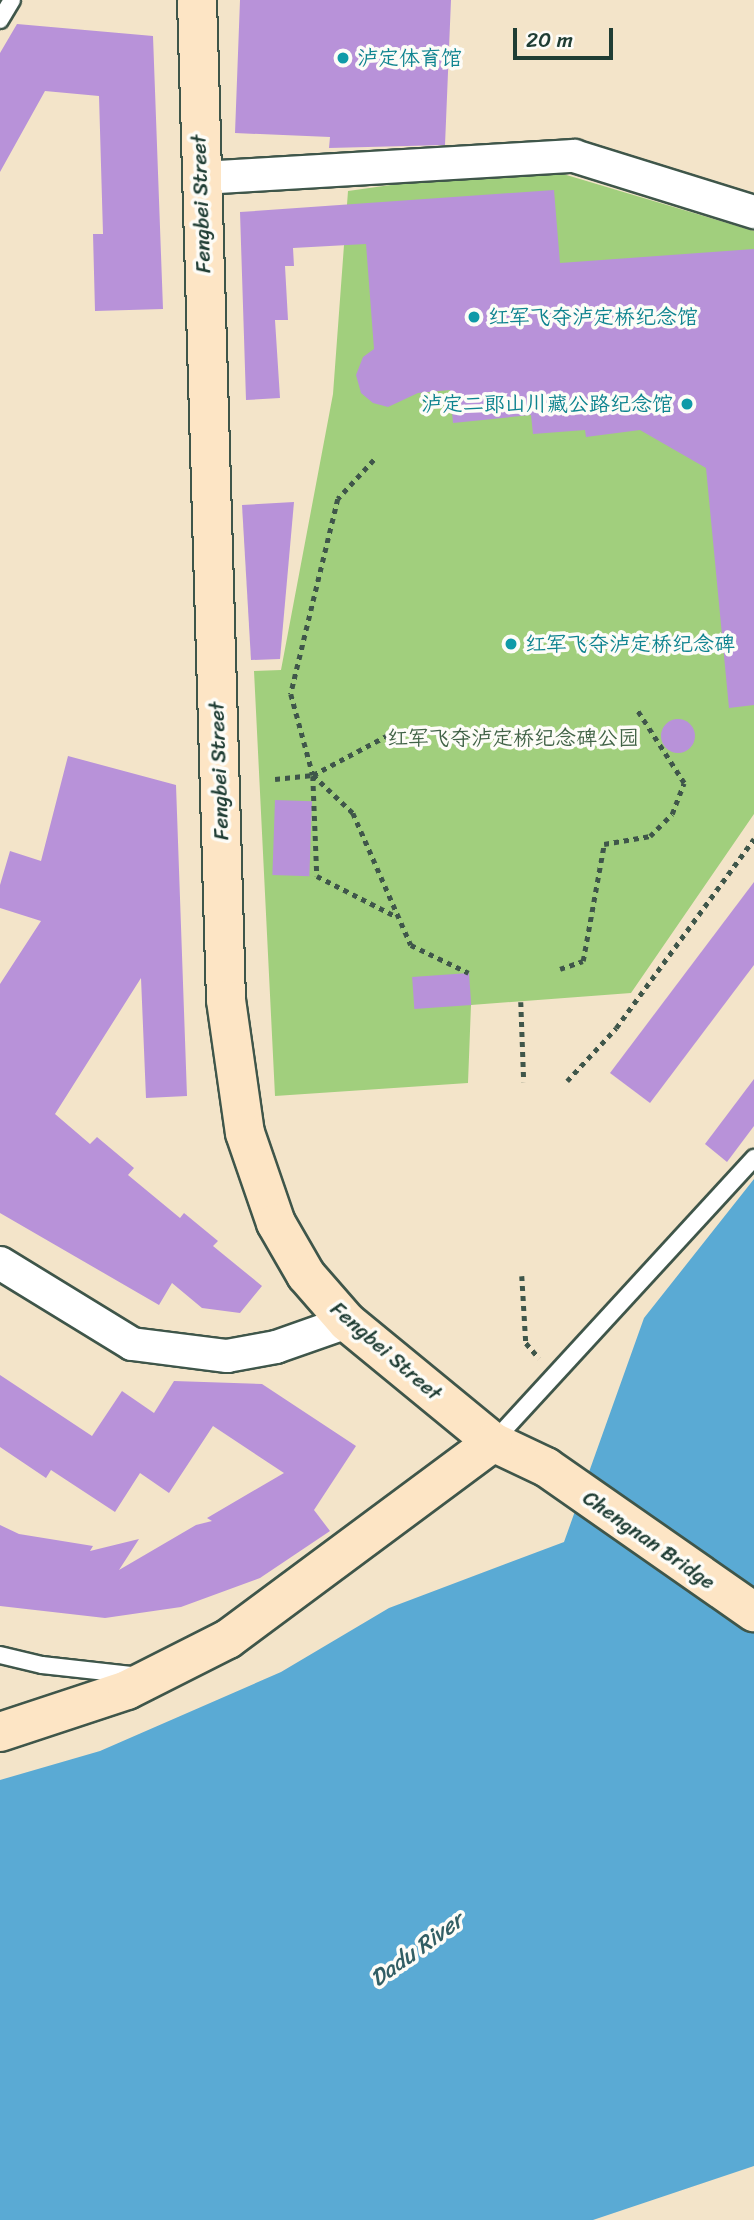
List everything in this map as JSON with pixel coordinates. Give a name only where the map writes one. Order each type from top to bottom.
[{"type":"street","name":"Fengbei Street","points":[[197,0],[226,1000],[235,1089],[245,1133],[276,1223],[306,1275],[347,1322],[493,1442],[545,1467]]},
{"type":"street","points":[[201,178],[574,156],[754,212]]},
{"type":"street","points":[[0,1263],[132,1344],[227,1356],[276,1347],[347,1322]]},
{"type":"street","points":[[0,1732],[73,1710],[152,1677],[228,1639],[493,1442]]},
{"type":"street","name":"Chengnan Bridge","points":[[545,1467],[754,1612]]},
{"type":"lane","points":[[0,20],[12,0]]},
{"type":"lane","points":[[493,1442],[754,1158]]},
{"type":"lane","points":[[0,1655],[70,1669],[152,1677]]},
{"type":"path","points":[[374,460],[338,499],[291,694],[313,775],[317,876],[396,916]]},
{"type":"path","points":[[561,969],[583,961],[604,844],[650,836],[672,814],[684,783],[637,710]]},
{"type":"path","points":[[275,779],[313,775],[394,732]]},
{"type":"path","points":[[313,775],[353,813],[411,945],[469,973]]},
{"type":"path","points":[[567,1081],[615,1028],[754,839]]},
{"type":"path","points":[[520,1002],[524,1082]]},
{"type":"path","points":[[522,1276],[526,1343]]},
{"type":"green space","name":"红军飞夺泸定桥纪念碑公园","points":[[533,165],[754,231],[754,814],[631,993],[471,1005],[468,1083],[275,1096],[254,671],[281,670],[333,394],[348,191]]},
{"type":"water","name":"Dadu River","points":[[754,1179],[754,2166],[593,2220],[0,2220],[0,1780],[100,1751],[281,1672],[389,1608],[564,1542],[644,1318]]},
{"type":"building","name":"泸定体育馆","points":[[240,0],[451,0],[445,145],[329,148],[330,137],[235,133]]},
{"type":"building","points":[[17,24],[153,36],[163,309],[95,311],[93,234],[103,234],[99,96],[45,91],[0,172],[0,53]]},
{"type":"building","points":[[554,190],[560,263],[754,249],[754,705],[729,708],[706,468],[640,430],[586,437],[585,430],[533,434],[531,415],[453,423],[450,390],[418,393],[388,407],[373,403],[361,393],[356,375],[363,357],[374,349],[366,244],[293,248],[294,266],[285,266],[288,320],[275,320],[280,398],[246,400],[240,212]]},
{"type":"building","points":[[294,502],[280,659],[251,660],[242,505]]},
{"type":"building","points":[[678,719],[690,724],[695,736],[690,748],[678,753],[666,748],[661,736],[666,724]]},
{"type":"building","points":[[68,756],[176,785],[187,1096],[146,1098],[141,978],[55,1114],[90,1144],[97,1137],[134,1168],[128,1175],[180,1218],[184,1213],[218,1241],[213,1246],[262,1286],[240,1313],[202,1308],[172,1283],[159,1305],[0,1213],[0,984],[41,921],[0,908],[0,885],[10,851],[41,861]]},
{"type":"building","points":[[275,800],[312,801],[309,876],[272,875]]},
{"type":"building","points":[[754,882],[754,965],[650,1103],[610,1073]]},
{"type":"building","points":[[469,973],[471,1005],[414,1009],[412,977]]},
{"type":"building","points":[[754,1079],[754,1126],[727,1162],[705,1144]]},
{"type":"building","points":[[0,1375],[92,1436],[122,1391],[154,1413],[174,1381],[262,1384],[356,1446],[314,1510],[330,1531],[260,1578],[181,1607],[105,1618],[0,1606],[0,1525],[19,1534],[93,1546],[90,1551],[139,1539],[119,1570],[196,1525],[212,1521],[207,1518],[284,1473],[213,1426],[169,1493],[140,1473],[115,1512],[51,1470],[46,1478],[0,1447]]},
{"type":"place","name":"泸定体育馆","points":[[343,58]]},
{"type":"place","name":"红军飞夺泸定桥纪念馆","points":[[474,317]]},
{"type":"place","name":"泸定二郎山川藏公路纪念馆","points":[[687,404]]},
{"type":"place","name":"红军飞夺泸定桥纪念碑","points":[[511,644]]}]
